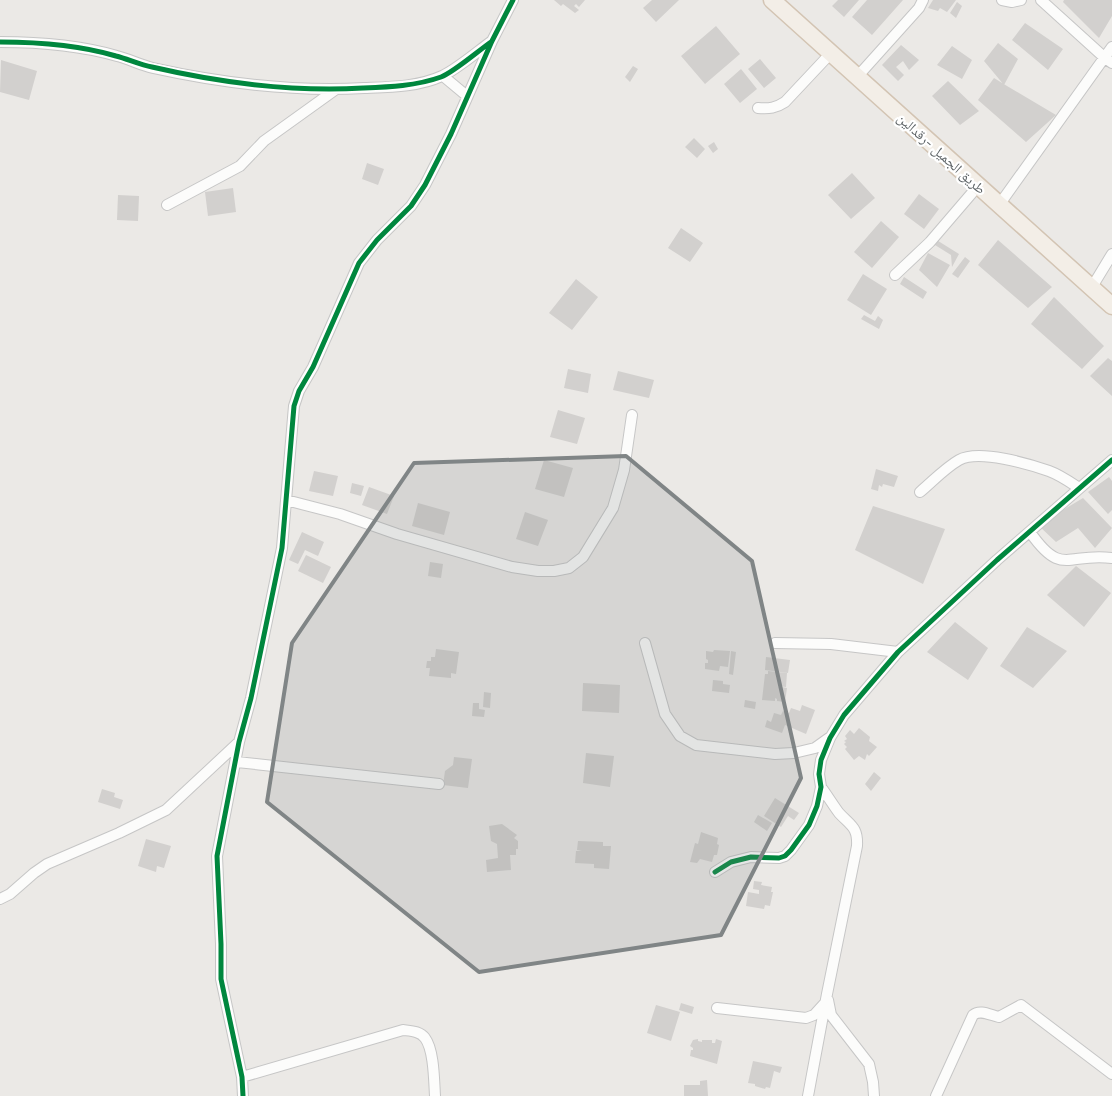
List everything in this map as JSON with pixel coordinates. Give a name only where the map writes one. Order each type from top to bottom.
[{"type":"main road","name":"طريق الجميل -رقدالين","points":[[772,0],[1112,306]]},
{"type":"street","points":[[243,1096],[242,1077],[221,979],[222,944],[218,889],[219,849],[222,826],[237,762],[239,742],[251,698],[282,548],[294,406],[299,391],[313,367],[359,263],[377,240],[411,206],[425,185],[451,134],[492,41],[513,0]]},
{"type":"street","points":[[857,77],[924,0]]},
{"type":"street","points":[[1002,0],[1012,2],[1020,0]]},
{"type":"street","points":[[1041,0],[1108,60]]},
{"type":"street","points":[[0,42],[78,47],[160,69],[266,86],[335,90],[411,84],[443,76],[492,41]]},
{"type":"street","points":[[999,205],[1108,60],[1112,47]]},
{"type":"street","points":[[758,108],[769,109],[785,102],[831,53]]},
{"type":"street","points":[[443,76],[468,96]]},
{"type":"street","points":[[167,205],[240,166],[264,141],[335,90]]},
{"type":"street","points":[[895,275],[930,242],[978,186]]},
{"type":"street","points":[[1092,286],[1112,254]]},
{"type":"street","points":[[286,500],[340,514],[397,534],[512,567],[538,571],[554,571],[569,568],[583,557],[613,508],[624,470],[632,415]]},
{"type":"street","points":[[920,492],[960,460],[971,456],[999,459],[1050,471],[1079,488]]},
{"type":"street","points":[[715,872],[731,862],[751,857],[778,858],[786,856],[809,824],[817,806],[821,786],[819,774],[821,760],[830,738],[844,715],[898,652],[1112,460]]},
{"type":"street","points":[[1030,532],[1046,553],[1055,559],[1112,558]]},
{"type":"street","points":[[645,643],[665,714],[680,736],[696,745],[775,754],[794,753],[815,748],[830,738]]},
{"type":"street","points":[[774,643],[831,644],[898,652]]},
{"type":"street","points":[[0,899],[10,894],[34,872],[47,864],[119,833],[166,810],[239,742]]},
{"type":"street","points":[[237,762],[439,784]]},
{"type":"street","points":[[808,1096],[858,835],[821,786]]},
{"type":"street","points":[[717,1008],[806,1018],[814,1015],[826,998]]},
{"type":"street","points":[[826,998],[831,1015],[869,1064],[874,1082],[874,1096]]},
{"type":"street","points":[[936,1096],[976,1012],[999,1017],[1021,1005],[1112,1074]]},
{"type":"street","points":[[242,1077],[403,1030],[415,1031],[424,1037],[430,1049],[435,1096]]},
{"type":"highlighted area","points":[[626,456],[752,561],[801,778],[721,935],[479,972],[267,802],[292,643],[414,463]]},
{"type":"building","points":[[554,0],[585,0],[579,7],[576,4],[574,6],[579,10],[575,13]]},
{"type":"building","points":[[652,0],[679,0],[656,22],[643,8]]},
{"type":"building","points":[[838,0],[859,0],[844,17],[832,6]]},
{"type":"building","points":[[867,0],[903,0],[872,35],[852,17]]},
{"type":"building","points":[[933,0],[956,0],[947,12],[940,8],[938,11],[928,8]]},
{"type":"building","points":[[1064,0],[1112,0],[1112,16],[1099,38],[1063,2]]},
{"type":"building","points":[[957,2],[962,6],[956,18],[950,13]]},
{"type":"building","points":[[1025,23],[1063,49],[1048,70],[1012,40]]},
{"type":"building","points":[[716,26],[740,54],[705,84],[681,56]]},
{"type":"building","points":[[998,43],[1018,59],[1004,85],[984,61]]},
{"type":"building","points":[[901,45],[919,60],[909,70],[903,61],[896,67],[904,75],[898,81],[882,65]]},
{"type":"building","points":[[952,46],[972,60],[962,79],[937,65]]},
{"type":"building","points":[[760,59],[776,78],[764,88],[748,69]]},
{"type":"building","points":[[1,60],[37,71],[29,100],[0,92]]},
{"type":"building","points":[[633,66],[638,69],[630,82],[625,77]]},
{"type":"building","points":[[741,69],[757,89],[740,103],[724,84]]},
{"type":"building","points":[[994,78],[1056,115],[1026,142],[978,100]]},
{"type":"building","points":[[948,81],[979,111],[960,125],[932,96]]},
{"type":"building","points":[[694,138],[705,149],[697,158],[685,147]]},
{"type":"building","points":[[714,142],[718,149],[713,153],[708,146]]},
{"type":"building","points":[[367,163],[384,169],[378,185],[362,179]]},
{"type":"building","points":[[852,173],[875,198],[851,219],[828,195]]},
{"type":"building","points":[[233,188],[236,212],[208,216],[205,192]]},
{"type":"building","points":[[919,194],[939,209],[924,229],[904,214]]},
{"type":"building","points":[[118,195],[139,196],[138,221],[117,220]]},
{"type":"building","points":[[881,221],[899,237],[872,268],[854,252]]},
{"type":"building","points":[[681,228],[703,243],[690,262],[668,248]]},
{"type":"building","points":[[935,239],[959,254],[952,267],[951,255],[935,245],[929,251],[926,248]]},
{"type":"building","points":[[998,240],[1052,287],[1028,308],[978,265]]},
{"type":"building","points":[[928,253],[950,265],[937,287],[919,270]]},
{"type":"building","points":[[965,257],[970,261],[958,278],[952,274]]},
{"type":"building","points":[[863,274],[887,289],[871,315],[847,300]]},
{"type":"building","points":[[904,277],[927,292],[923,299],[900,284]]},
{"type":"building","points":[[576,279],[598,297],[572,330],[549,313]]},
{"type":"building","points":[[1054,297],[1104,346],[1082,369],[1031,324]]},
{"type":"building","points":[[864,315],[875,321],[878,316],[883,320],[879,329],[861,319]]},
{"type":"building","points":[[1108,358],[1112,361],[1112,396],[1090,376]]},
{"type":"building","points":[[568,369],[591,374],[588,393],[564,388]]},
{"type":"building","points":[[618,371],[654,380],[649,398],[613,390]]},
{"type":"building","points":[[558,410],[585,418],[577,444],[550,437]]},
{"type":"building","points":[[544,460],[573,468],[564,497],[535,489]]},
{"type":"building","points":[[876,469],[898,476],[894,487],[883,484],[882,487],[879,485],[878,491],[871,489]]},
{"type":"building","points":[[314,471],[338,476],[333,496],[309,491]]},
{"type":"building","points":[[1109,477],[1112,481],[1112,510],[1108,514],[1088,492]]},
{"type":"building","points":[[352,483],[364,486],[361,496],[350,493]]},
{"type":"building","points":[[369,487],[394,496],[387,514],[362,505]]},
{"type":"building","points":[[1083,498],[1112,528],[1095,548],[1078,528],[1056,542],[1038,525]]},
{"type":"building","points":[[418,503],[450,512],[444,535],[412,526]]},
{"type":"building","points":[[873,506],[945,529],[923,584],[855,550]]},
{"type":"building","points":[[525,512],[548,520],[538,546],[516,539]]},
{"type":"building","points":[[302,532],[324,542],[318,556],[305,550],[298,564],[289,560]]},
{"type":"building","points":[[306,555],[331,567],[323,583],[298,571]]},
{"type":"building","points":[[430,562],[443,564],[441,578],[428,576]]},
{"type":"building","points":[[1076,566],[1111,593],[1084,627],[1047,595]]},
{"type":"building","points":[[955,622],[988,648],[968,680],[927,652]]},
{"type":"building","points":[[1027,627],[1067,651],[1033,688],[1000,666]]},
{"type":"building","points":[[436,649],[459,652],[456,674],[451,673],[451,678],[429,676],[430,668],[426,668],[427,661],[431,661],[431,657],[435,657]]},
{"type":"building","points":[[714,650],[730,651],[728,667],[720,666],[719,671],[705,669],[705,663],[708,663],[706,651],[713,652]]},
{"type":"building","points":[[731,651],[736,652],[733,675],[729,674]]},
{"type":"building","points":[[766,657],[790,660],[788,673],[765,670]]},
{"type":"building","points":[[768,671],[787,673],[786,687],[777,686],[787,688],[785,702],[777,701],[775,698],[775,701],[762,700],[765,674],[768,674]]},
{"type":"building","points":[[713,680],[723,681],[723,684],[730,685],[729,693],[712,691]]},
{"type":"building","points":[[583,683],[620,685],[619,713],[582,711]]},
{"type":"building","points":[[484,692],[491,693],[490,708],[483,707]]},
{"type":"building","points":[[745,700],[756,702],[755,709],[744,707]]},
{"type":"building","points":[[473,703],[479,703],[479,709],[485,710],[484,717],[472,716]]},
{"type":"building","points":[[802,705],[815,710],[806,734],[785,725],[782,733],[765,727],[767,720],[771,722],[774,713],[781,715],[783,711],[789,713],[791,708],[800,711]]},
{"type":"building","points":[[859,728],[870,737],[869,741],[877,747],[869,756],[867,754],[865,760],[859,756],[854,760],[845,749],[847,747],[844,744],[846,742],[844,741],[847,739],[845,736],[850,730],[854,734]]},
{"type":"building","points":[[586,753],[614,756],[610,787],[583,783]]},
{"type":"building","points":[[454,757],[472,759],[468,788],[443,785],[445,771],[453,765]]},
{"type":"building","points":[[874,772],[881,778],[871,791],[865,784]]},
{"type":"building","points":[[102,789],[115,793],[114,797],[123,800],[120,809],[98,802]]},
{"type":"building","points":[[775,798],[799,813],[794,820],[788,816],[781,827],[764,816]]},
{"type":"building","points":[[758,815],[772,823],[767,831],[754,822]]},
{"type":"building","points":[[502,824],[517,835],[514,838],[518,841],[518,849],[516,849],[516,855],[510,855],[511,870],[487,872],[486,860],[498,858],[497,844],[491,841],[489,826]]},
{"type":"building","points":[[701,832],[718,838],[717,855],[714,855],[712,862],[700,859],[697,863],[690,862],[695,843],[698,844]]},
{"type":"building","points":[[146,839],[171,846],[164,868],[157,866],[156,872],[138,866]]},
{"type":"building","points":[[578,841],[603,842],[603,846],[611,846],[609,869],[594,868],[594,864],[575,863],[576,851],[582,851],[577,850]]},
{"type":"building","points":[[754,881],[762,882],[761,885],[772,887],[771,892],[773,892],[770,906],[765,905],[764,909],[746,906],[748,892],[759,894],[759,890],[753,889]]},
{"type":"building","points":[[681,1003],[694,1007],[692,1014],[679,1010]]},
{"type":"building","points":[[656,1005],[680,1012],[671,1041],[647,1033]]},
{"type":"building","points":[[698,1039],[698,1041],[702,1042],[702,1040],[712,1040],[712,1043],[715,1043],[716,1039],[722,1041],[717,1064],[690,1056],[693,1048],[690,1046],[693,1040]]},
{"type":"building","points":[[753,1061],[782,1067],[780,1073],[774,1071],[770,1088],[766,1087],[765,1089],[748,1083]]},
{"type":"building","points":[[707,1080],[708,1096],[684,1096],[684,1085],[700,1085],[700,1081]]},
{"type":"cycle path","points":[[243,1096],[242,1077],[221,979],[217,856],[239,742],[251,698],[282,548],[294,406],[299,391],[313,367],[359,263],[377,240],[411,206],[425,185],[451,134],[492,41],[513,0]]},
{"type":"cycle path","points":[[0,42],[88,49],[148,66],[204,78],[310,89],[393,86],[432,80],[452,71],[491,42]]},
{"type":"cycle path","points":[[715,872],[731,862],[751,857],[779,858],[785,856],[791,850],[809,825],[817,806],[821,787],[819,774],[821,760],[830,738],[844,715],[898,652],[997,560],[1112,460]]}]
